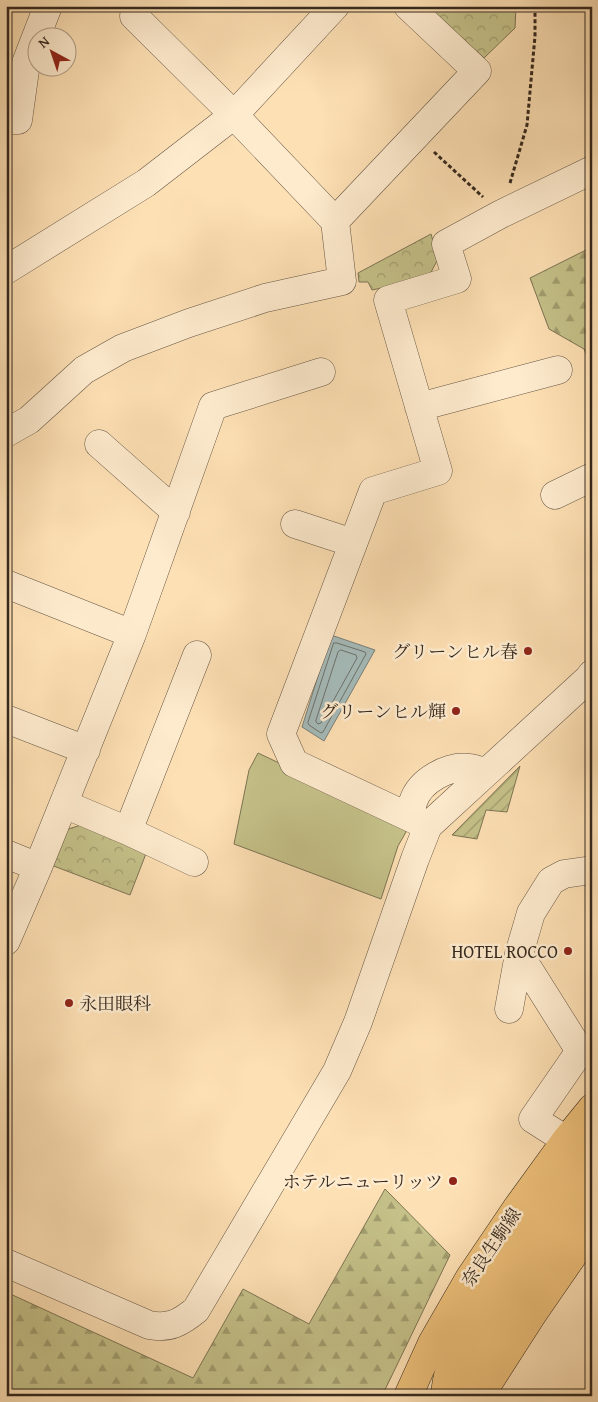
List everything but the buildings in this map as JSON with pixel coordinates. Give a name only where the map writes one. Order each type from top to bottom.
[{"type":"main road","name":"奈良生駒線","points":[[408,1396],[432,1344],[470,1276],[516,1209],[579,1144],[592,1108]]},
{"type":"main road","points":[[445,1396],[453,1359],[467,1328],[552,1203],[579,1144]]},
{"type":"main road","points":[[452,1396],[489,1336],[592,1192]]},
{"type":"main road","points":[[480,1396],[534,1312],[592,1228]]},
{"type":"street","points":[[6,120],[18,120],[26,62],[48,6]]},
{"type":"street","points":[[6,270],[146,182],[234,115],[335,6]]},
{"type":"street","points":[[335,221],[477,71],[408,6]]},
{"type":"street","points":[[6,433],[29,420],[84,370],[123,348],[189,323],[265,298],[342,281],[335,221],[234,115],[134,16]]},
{"type":"street","points":[[419,822],[294,763],[281,734],[372,491],[438,471],[388,300],[457,279],[446,244],[501,214],[592,170]]},
{"type":"street","points":[[420,407],[558,370]]},
{"type":"street","points":[[6,941],[64,804],[132,634],[214,406],[321,372]]},
{"type":"street","points":[[99,444],[176,512]]},
{"type":"street","points":[[555,496],[592,477]]},
{"type":"street","points":[[295,524],[353,543]]},
{"type":"street","points":[[6,584],[132,634]]},
{"type":"street","points":[[128,831],[197,655]]},
{"type":"street","points":[[6,1263],[149,1325],[160,1327],[172,1325],[186,1319],[196,1310],[337,1071],[358,1022],[415,859],[419,822],[486,772],[588,680],[592,674]]},
{"type":"street","points":[[6,719],[86,750]]},
{"type":"street","points":[[64,804],[194,862]]},
{"type":"street","points":[[6,854],[38,867]]},
{"type":"street","points":[[509,1010],[519,954],[531,913],[551,881],[564,874],[592,870]]},
{"type":"street","points":[[519,954],[580,1051],[533,1119],[579,1144]]},
{"type":"path","points":[[416,135],[501,214],[527,125],[535,36],[535,6]]},
{"type":"green space","points":[[427,6],[516,6],[515,28],[484,58]]},
{"type":"green space","points":[[431,234],[438,259],[429,276],[411,282],[372,290],[368,282],[359,282],[358,273]]},
{"type":"green space","points":[[592,247],[592,367],[584,349],[549,329],[530,278]]},
{"type":"green space","points":[[258,753],[400,820],[406,832],[398,846],[381,899],[234,844],[249,770]]},
{"type":"green space","points":[[520,766],[507,812],[486,810],[477,839],[452,835]]},
{"type":"green space","points":[[81,825],[147,851],[130,895],[51,865],[65,830]]},
{"type":"green space","points":[[385,1189],[450,1255],[382,1396],[6,1396],[6,1292],[193,1378],[243,1289],[309,1324]]},
{"type":"water","points":[[331,635],[375,650],[324,741],[302,727]]},
{"type":"place","name":"グリーンヒル春","points":[[528,651]]},
{"type":"place","name":"グリーンヒル輝","points":[[456,711]]},
{"type":"place","name":"HOTEL ROCCO","points":[[568,951]]},
{"type":"place","name":"永田眼科","points":[[69,1003]]},
{"type":"place","name":"ホテルニューリッツ","points":[[453,1181]]}]
